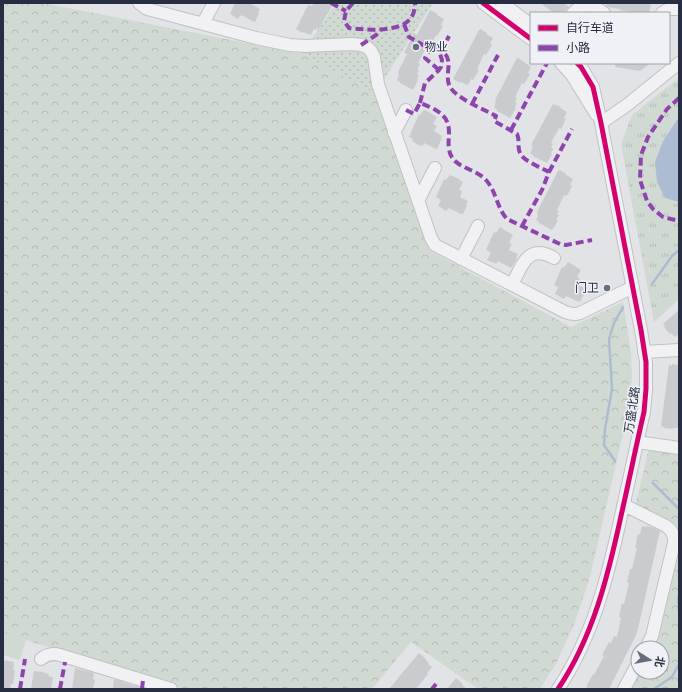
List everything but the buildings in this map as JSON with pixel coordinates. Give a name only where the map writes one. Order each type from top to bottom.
[{"type":"street","points":[[139,3],[147,9],[256,38],[290,45],[305,46],[352,44],[361,45],[367,48],[371,51],[374,57],[378,84],[433,243],[461,259],[565,312],[572,314],[582,312],[633,287]]},
{"type":"street","points":[[203,24],[214,3]]},
{"type":"street","points":[[483,3],[530,38]]},
{"type":"street","points":[[502,3],[530,24]]},
{"type":"street","points":[[575,12],[581,7],[589,6],[595,7],[602,12]]},
{"type":"street","points":[[664,12],[673,8],[679,9]]},
{"type":"street","points":[[562,64],[572,75],[584,93],[601,123],[627,105],[679,63]]},
{"type":"street","name":"万盛北路","points":[[558,689],[575,660],[594,617],[611,564],[644,412],[646,389],[646,362],[601,123],[593,87],[578,64]]},
{"type":"street","points":[[394,133],[406,110]]},
{"type":"street","points":[[418,201],[435,168]]},
{"type":"street","points":[[461,259],[478,226]]},
{"type":"street","points":[[512,285],[525,260],[529,256],[542,253],[554,258]]},
{"type":"street","points":[[644,352],[679,350]]},
{"type":"street","points":[[637,442],[679,448]]},
{"type":"street","points":[[624,505],[666,526],[672,531],[674,538],[650,640]]},
{"type":"street","points":[[41,659],[47,654],[60,655],[171,689]]},
{"type":"street","points":[[624,689],[630,678]]},
{"type":"green space","points":[[3,3],[43,3],[302,54],[375,93],[430,251],[571,327],[623,302],[631,352],[632,379],[629,407],[590,577],[575,622],[556,664],[540,689],[478,689],[411,642],[372,689],[184,689],[3,633]]},
{"type":"green space","points":[[336,3],[433,3],[375,93],[302,54]]},
{"type":"green space","points":[[679,78],[679,299],[654,322],[621,144],[632,115]]},
{"type":"green space","points":[[649,448],[679,452],[679,528],[635,507]]},
{"type":"green space","points":[[679,540],[679,689],[628,689],[633,680],[670,680],[670,640],[652,640]]},
{"type":"green space","points":[[3,633],[26,640],[20,660],[3,655]]},
{"type":"water","points":[[679,117],[679,202],[665,198],[657,182],[655,162],[663,141]]},
{"type":"waterway","points":[[652,284],[672,256],[679,250]]},
{"type":"waterway","points":[[615,461],[604,445],[605,429],[612,389],[609,339],[614,323],[623,307]]},
{"type":"waterway","points":[[653,483],[679,509]]},
{"type":"waterway","points":[[679,596],[679,612]]},
{"type":"waterway","points":[[654,689],[672,677],[679,664]]},
{"type":"marked path","points":[[331,3],[346,11]]},
{"type":"marked path","points":[[353,3],[346,11],[344,21],[349,28],[373,30],[391,28],[406,23],[413,15],[415,3]]},
{"type":"marked path","points":[[404,24],[409,37],[430,49]]},
{"type":"marked path","points":[[361,45],[382,29]]},
{"type":"marked path","points":[[420,103],[425,83],[441,67],[442,60],[440,54],[449,36]]},
{"type":"marked path","points":[[439,70],[425,58],[432,46],[442,51],[447,57],[449,65],[448,83],[453,91],[464,100],[496,116],[494,121],[517,134],[519,151],[522,156],[549,172],[542,190],[522,226]]},
{"type":"marked path","points":[[472,104],[498,55]]},
{"type":"marked path","points":[[511,130],[546,64]]},
{"type":"marked path","points":[[679,98],[667,109],[648,137],[641,155],[640,180],[647,201],[653,209],[663,217],[679,221]]},
{"type":"marked path","points":[[406,110],[414,114],[420,103],[436,110],[444,116],[447,121],[449,132],[450,155],[459,164],[482,176],[486,180],[507,219],[560,244],[566,245],[592,240]]},
{"type":"marked path","points":[[549,172],[572,129]]},
{"type":"marked path","points":[[20,689],[25,659]]},
{"type":"marked path","points":[[60,689],[65,662]]},
{"type":"marked path","points":[[142,689],[143,680]]},
{"type":"marked path","points":[[432,689],[436,684]]},
{"type":"cycle path","points":[[483,3],[530,38]]},
{"type":"cycle path","points":[[558,689],[581,648],[598,606],[605,583],[644,412],[646,389],[646,362],[641,330],[601,123],[593,87],[578,64]]},
{"type":"place","name":"物业","points":[[416,47]]},
{"type":"place","name":"门卫","points":[[607,288]]}]
